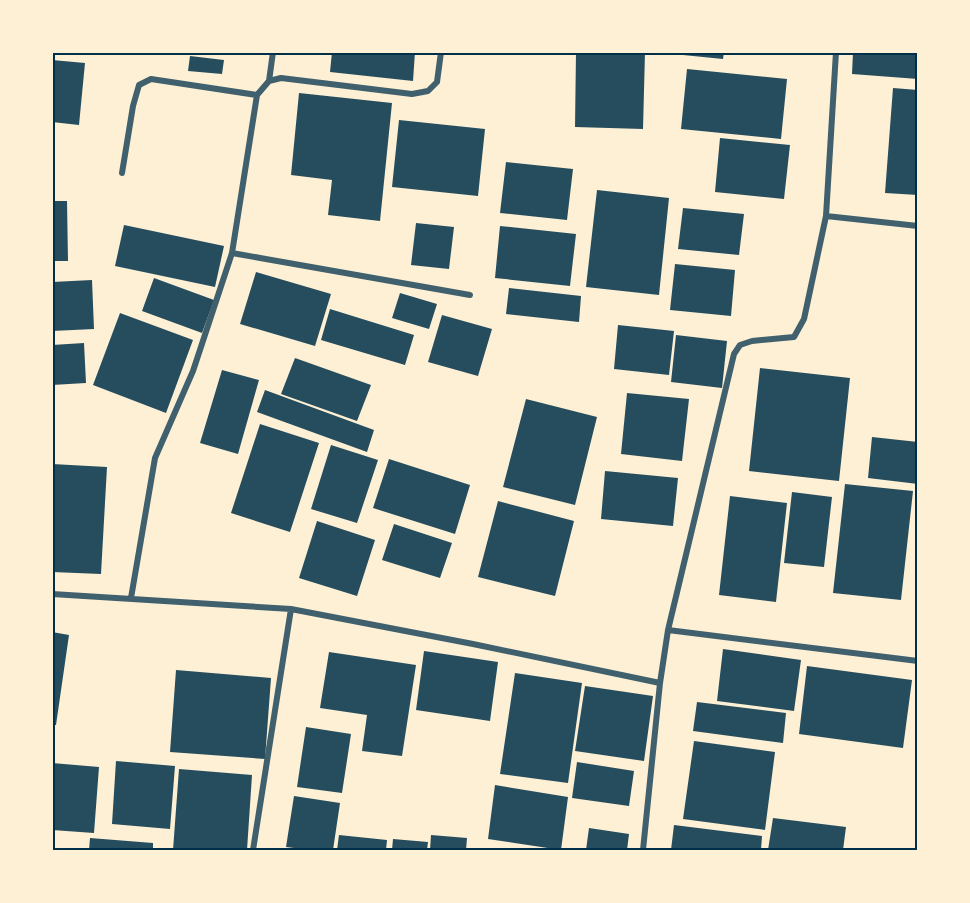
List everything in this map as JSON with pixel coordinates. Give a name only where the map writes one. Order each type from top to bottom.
[{"type":"street","points":[[131,598],[155,459],[193,371],[232,253],[257,95],[269,81],[273,52]]},
{"type":"street","points":[[269,81],[282,78],[412,94],[428,91],[437,82],[441,52]]},
{"type":"street","points":[[643,850],[660,683],[668,630],[734,354],[740,345],[752,341],[794,337],[804,319],[825,216],[836,52]]},
{"type":"street","points":[[122,174],[133,106],[139,85],[152,79],[257,95]]},
{"type":"street","points":[[825,216],[918,226]]},
{"type":"street","points":[[232,253],[470,295]]},
{"type":"street","points":[[52,594],[291,609],[660,683]]},
{"type":"street","points":[[254,850],[291,609]]},
{"type":"street","points":[[668,630],[918,661]]},
{"type":"building","points":[[332,52],[415,52],[413,81],[330,72]]},
{"type":"building","points":[[576,52],[645,52],[643,129],[575,127]]},
{"type":"building","points":[[673,52],[724,52],[723,59],[673,54]]},
{"type":"building","points":[[853,52],[918,52],[918,79],[852,74]]},
{"type":"building","points":[[190,56],[224,60],[222,74],[188,71]]},
{"type":"building","points":[[52,60],[85,63],[79,125],[52,122]]},
{"type":"building","points":[[687,69],[787,79],[781,139],[681,129]]},
{"type":"building","points":[[893,88],[918,90],[918,195],[885,193]]},
{"type":"building","points":[[299,93],[392,103],[380,221],[328,215],[332,180],[291,175]]},
{"type":"building","points":[[399,120],[485,129],[478,196],[392,187]]},
{"type":"building","points":[[720,138],[790,145],[784,199],[715,192]]},
{"type":"building","points":[[506,162],[573,169],[567,220],[500,213]]},
{"type":"building","points":[[597,190],[669,198],[659,295],[586,287]]},
{"type":"building","points":[[52,201],[67,201],[68,261],[52,261]]},
{"type":"building","points":[[683,208],[744,214],[739,255],[678,249]]},
{"type":"building","points":[[416,223],[454,227],[449,269],[411,265]]},
{"type":"building","points":[[124,225],[224,246],[215,287],[115,266]]},
{"type":"building","points":[[500,226],[576,234],[570,286],[495,278]]},
{"type":"building","points":[[675,264],[735,270],[731,316],[670,310]]},
{"type":"building","points":[[256,272],[331,294],[315,346],[240,324]]},
{"type":"building","points":[[154,278],[214,300],[202,333],[142,311]]},
{"type":"building","points":[[92,280],[94,329],[52,331],[52,282]]},
{"type":"building","points":[[509,288],[581,296],[579,322],[506,314]]},
{"type":"building","points":[[400,293],[437,304],[429,329],[392,318]]},
{"type":"building","points":[[330,309],[414,335],[405,365],[321,340]]},
{"type":"building","points":[[120,313],[193,340],[166,413],[93,385]]},
{"type":"building","points":[[442,315],[492,329],[478,376],[428,362]]},
{"type":"building","points":[[618,325],[674,331],[669,375],[614,369]]},
{"type":"building","points":[[676,335],[727,341],[722,388],[671,382]]},
{"type":"building","points":[[84,343],[86,383],[52,385],[52,345]]},
{"type":"building","points":[[295,358],[371,385],[357,421],[281,394]]},
{"type":"building","points":[[760,368],[850,378],[839,481],[749,471]]},
{"type":"building","points":[[222,370],[259,380],[238,454],[200,443]]},
{"type":"building","points":[[265,390],[374,430],[367,452],[257,412]]},
{"type":"building","points":[[627,393],[689,399],[682,461],[621,454]]},
{"type":"building","points":[[526,399],[597,417],[575,505],[503,487]]},
{"type":"building","points":[[260,424],[319,443],[290,532],[231,513]]},
{"type":"building","points":[[872,437],[918,442],[918,484],[868,478]]},
{"type":"building","points":[[331,445],[378,460],[357,523],[311,509]]},
{"type":"building","points":[[389,459],[470,485],[455,534],[373,508]]},
{"type":"building","points":[[52,464],[107,467],[101,574],[52,572]]},
{"type":"building","points":[[605,471],[678,478],[673,526],[601,519]]},
{"type":"building","points":[[845,484],[913,491],[901,600],[833,593]]},
{"type":"building","points":[[792,492],[832,497],[824,567],[784,563]]},
{"type":"building","points":[[730,496],[787,503],[776,602],[719,595]]},
{"type":"building","points":[[498,501],[574,521],[555,596],[478,577]]},
{"type":"building","points":[[317,521],[375,540],[357,596],[299,578]]},
{"type":"building","points":[[394,524],[452,543],[440,578],[382,560]]},
{"type":"building","points":[[52,632],[69,635],[56,725],[52,725]]},
{"type":"building","points":[[723,649],[801,660],[794,711],[717,701]]},
{"type":"building","points":[[424,651],[498,662],[490,721],[416,710]]},
{"type":"building","points":[[329,652],[416,665],[402,756],[362,751],[367,715],[320,708]]},
{"type":"building","points":[[807,666],[912,680],[903,748],[799,734]]},
{"type":"building","points":[[176,670],[271,678],[265,759],[170,752]]},
{"type":"building","points":[[515,673],[582,683],[568,783],[500,774]]},
{"type":"building","points":[[585,686],[653,696],[644,761],[575,751]]},
{"type":"building","points":[[697,702],[786,713],[783,743],[693,731]]},
{"type":"building","points":[[306,727],[351,734],[342,793],[297,787]]},
{"type":"building","points":[[694,741],[775,752],[765,830],[683,819]]},
{"type":"building","points":[[116,761],[175,766],[170,829],[112,824]]},
{"type":"building","points":[[577,762],[634,771],[629,806],[572,798]]},
{"type":"building","points":[[52,763],[99,767],[94,833],[52,830]]},
{"type":"building","points":[[179,769],[252,775],[247,850],[173,850]]},
{"type":"building","points":[[495,785],[568,797],[561,850],[488,839]]},
{"type":"building","points":[[294,796],[340,803],[333,850],[286,847]]},
{"type":"building","points":[[773,818],[846,827],[843,850],[768,850]]},
{"type":"building","points":[[674,825],[762,836],[761,850],[671,850]]},
{"type":"building","points":[[589,828],[629,834],[627,850],[586,850]]},
{"type":"building","points":[[339,835],[387,840],[386,850],[337,850]]},
{"type":"building","points":[[431,835],[467,838],[466,850],[430,850]]},
{"type":"building","points":[[90,838],[153,843],[153,850],[89,850]]},
{"type":"building","points":[[393,839],[428,842],[427,850],[392,850]]}]
